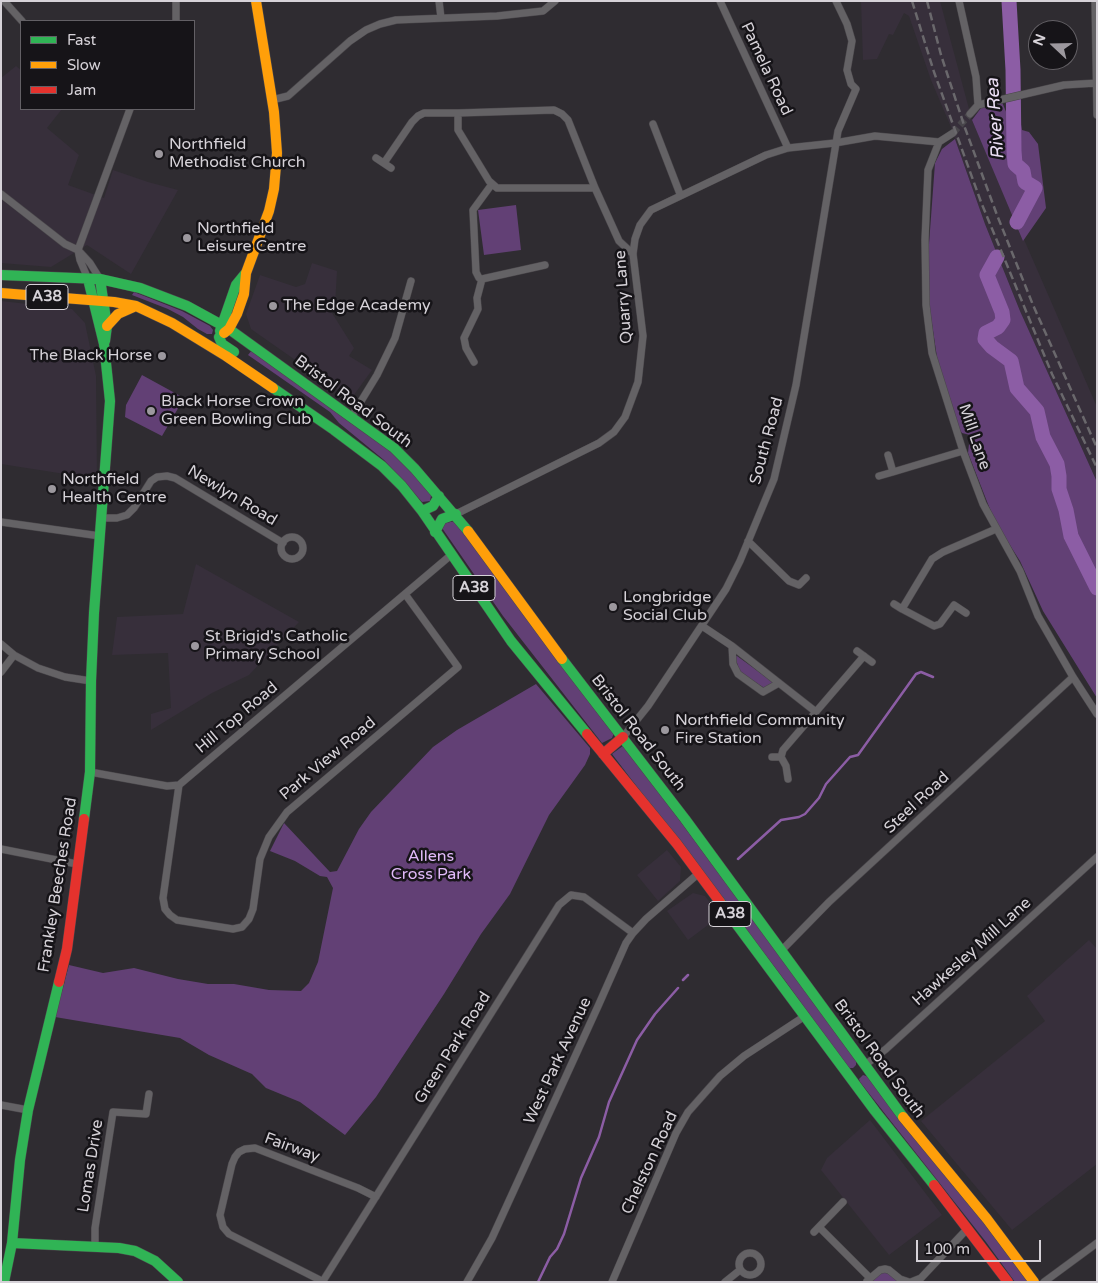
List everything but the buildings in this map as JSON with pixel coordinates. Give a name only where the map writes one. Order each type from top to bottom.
[{"type":"main road","points":[[212,347],[225,327],[236,285],[246,273],[269,211],[274,189],[277,153],[272,100],[256,1]]},
{"type":"main road","name":"A38","points":[[1,275],[100,279]]},
{"type":"main road","name":"Frankley Beeches Road","points":[[4,1282],[12,1238],[20,1160],[28,1110],[55,992],[63,966],[90,772],[94,613],[110,402],[104,344],[88,279]]},
{"type":"main road","name":"Frankley Beeches Road","points":[[100,279],[107,326],[104,344]]},
{"type":"main road","name":"Bristol Road South","points":[[100,279],[140,288],[187,306],[225,327],[352,416],[394,448],[456,514],[572,673],[686,819],[908,1124],[992,1226],[1034,1282]]},
{"type":"main road","name":"A38","points":[[1,293],[104,300],[136,306]]},
{"type":"main road","points":[[107,326],[118,314],[136,306]]},
{"type":"main road","name":"Bristol Road South","points":[[136,306],[172,323],[212,347],[334,430],[382,466],[402,486],[422,511],[511,640],[699,873],[851,1079],[1008,1282]]},
{"type":"main road","points":[[219,336],[222,344],[321,413],[334,430]]},
{"type":"main road","points":[[422,511],[433,506],[439,496]]},
{"type":"main road","points":[[435,532],[442,519],[456,514]]},
{"type":"main road","points":[[603,754],[623,737]]},
{"type":"main road","points":[[851,1079],[865,1065]]},
{"type":"main road","points":[[1,1231],[12,1238],[119,1248],[135,1252],[155,1261],[178,1282]]},
{"type":"street","points":[[4,1],[21,20]]},
{"type":"street","points":[[176,1],[176,20]]},
{"type":"street","points":[[439,1],[441,18]]},
{"type":"street","points":[[272,100],[288,96],[350,41],[366,30],[380,24],[396,20],[497,16],[543,11],[555,1]]},
{"type":"street","name":"Pamela Road","points":[[720,1],[788,148]]},
{"type":"street","name":"South Road","points":[[623,737],[648,706],[726,589],[774,479],[786,432],[808,313],[835,143],[838,131],[856,89],[851,84],[847,70],[852,41],[847,24],[836,1]]},
{"type":"street","points":[[959,1],[976,77],[978,105]]},
{"type":"street","points":[[1095,1],[1097,115]]},
{"type":"street","points":[[970,114],[978,105],[1064,85],[1096,83]]},
{"type":"street","points":[[88,279],[78,250],[130,110]]},
{"type":"street","points":[[376,158],[388,165],[412,122],[424,113],[554,110],[568,120],[595,188],[619,241],[633,254]]},
{"type":"street","points":[[458,113],[458,130],[489,182],[497,188],[595,188]]},
{"type":"street","points":[[653,124],[680,194]]},
{"type":"street","points":[[939,142],[953,133]]},
{"type":"street","name":"Quarry Lane","points":[[456,514],[599,443],[614,432],[625,417],[638,382],[643,336],[633,254],[635,239],[644,217],[651,210],[680,194],[766,155],[788,148],[875,136],[939,142]]},
{"type":"street","name":"Mill Lane","points":[[939,142],[928,170],[924,240],[926,305],[932,353],[963,450],[983,504],[1020,571],[1038,616],[1097,714]]},
{"type":"street","points":[[492,184],[473,210],[476,272],[478,278],[482,279],[545,265]]},
{"type":"street","points":[[1,194],[65,244],[78,250],[90,263],[100,279]]},
{"type":"street","points":[[474,362],[466,348],[464,338],[478,309],[477,298],[482,279]]},
{"type":"street","points":[[352,416],[388,354],[395,338],[411,281]]},
{"type":"street","points":[[879,476],[963,450]]},
{"type":"street","points":[[888,455],[893,472]]},
{"type":"street","name":"Newlyn Road","points":[[102,518],[117,518],[127,515],[134,508],[151,481],[157,477],[167,476],[175,478],[283,543]]},
{"type":"street","points":[[1,522],[100,536]]},
{"type":"street","points":[[902,609],[932,559],[943,552],[996,529]]},
{"type":"street","points":[[748,541],[789,582],[799,585],[806,578]]},
{"type":"street","name":"Hill Top Road","points":[[179,785],[451,554]]},
{"type":"street","name":"Park View Road","points":[[179,785],[163,898],[164,909],[177,920],[233,929],[242,927],[249,919],[253,909],[260,859],[269,837],[286,812],[458,668],[405,594]]},
{"type":"street","points":[[894,604],[934,626],[940,624],[954,605],[966,613]]},
{"type":"street","points":[[702,626],[732,646],[816,712]]},
{"type":"street","points":[[1,644],[14,655],[38,668],[65,677],[91,681]]},
{"type":"street","points":[[732,646],[733,664],[738,674],[763,692],[779,683]]},
{"type":"street","points":[[857,651],[872,662]]},
{"type":"street","points":[[1,672],[14,655]]},
{"type":"street","points":[[788,778],[786,766],[781,756],[783,750],[864,656]]},
{"type":"street","name":"Steel Road","points":[[781,950],[835,897],[1074,677]]},
{"type":"street","points":[[772,757],[781,756]]},
{"type":"street","points":[[90,772],[167,786],[179,785]]},
{"type":"street","points":[[1,849],[78,864]]},
{"type":"street","name":"Hawkesley Mill Lane","points":[[865,1065],[886,1049],[1097,858]]},
{"type":"street","name":"West Park Avenue","points":[[467,1282],[492,1238],[600,1004],[626,943],[633,933],[666,901],[699,873]]},
{"type":"street","name":"Green Park Road","points":[[323,1281],[559,905],[571,895],[584,896],[633,933]]},
{"type":"street","name":"Chelston Road","points":[[612,1282],[676,1133],[688,1112],[720,1076],[744,1056],[805,1016]]},
{"type":"street","name":"Lomas Drive","points":[[95,1246],[113,1112],[146,1114],[149,1094]]},
{"type":"street","points":[[1,1105],[28,1110]]},
{"type":"street","name":"Fairway","points":[[323,1281],[230,1234],[223,1227],[220,1215],[235,1157],[246,1149],[255,1148],[376,1197]]},
{"type":"street","points":[[843,1202],[816,1229],[868,1280],[880,1270],[885,1269],[900,1279],[910,1282],[916,1281],[968,1228]]},
{"type":"street","points":[[1044,1282],[1097,1243]]},
{"type":"street","points":[[725,1282],[740,1270]]},
{"type":"shaded area","points":[[861,1],[940,1],[972,120],[1097,407],[1097,482],[1020,311],[985,224],[909,16],[904,13],[893,35],[889,34],[877,59],[863,60]]},
{"type":"shaded area","points":[[16,66],[20,69],[20,110],[61,110],[47,128],[79,155],[68,185],[104,198],[113,170],[178,190],[131,274],[87,245],[51,267],[1,263],[1,78]]},
{"type":"shaded area","points":[[312,263],[337,271],[335,306],[332,313],[354,348],[349,356],[372,370],[351,399],[251,329],[246,314],[260,275],[296,287],[305,284]]},
{"type":"shaded area","points":[[1,301],[72,309],[85,323],[96,376],[97,479],[1,464]]},
{"type":"shaded area","name":"St Brigid's Catholic Primary School","points":[[196,564],[299,622],[249,675],[212,693],[151,730],[151,714],[171,708],[168,653],[112,655],[117,617],[183,614]]},
{"type":"shaded area","points":[[667,850],[681,867],[680,881],[658,901],[637,875]]},
{"type":"shaded area","points":[[693,893],[705,896],[720,916],[688,940],[667,911]]},
{"type":"shaded area","points":[[1089,940],[1097,949],[1097,1164],[1012,1230],[921,1121],[1045,1021],[1027,996]]},
{"type":"shaded area","points":[[870,1120],[942,1215],[889,1255],[821,1170],[827,1158]]},
{"type":"green space","points":[[1002,102],[1007,114],[1020,119],[1022,130],[1029,132],[1038,144],[1046,208],[1023,241],[972,120],[981,108]]},
{"type":"green space","points":[[955,139],[985,224],[1020,311],[1097,482],[1097,698],[1043,611],[1020,561],[995,522],[968,453],[969,444],[975,439],[974,436],[962,433],[959,429],[938,364],[929,304],[926,245],[929,244],[935,163],[942,149]]},
{"type":"green space","points":[[516,205],[521,250],[484,255],[478,210]]},
{"type":"green space","points":[[134,292],[182,311],[210,326],[213,330],[212,334],[207,334],[198,329],[183,317],[168,309],[132,295]]},
{"type":"green space","points":[[252,350],[396,454],[432,491],[430,501],[422,502],[384,460],[339,423],[330,412],[248,355]]},
{"type":"green space","name":"Black Horse Crown Green Bowling Club","points":[[142,375],[184,398],[162,436],[125,417],[126,405]]},
{"type":"green space","points":[[456,521],[614,733],[612,738],[602,743],[503,616],[442,528],[445,523]]},
{"type":"green space","points":[[735,656],[773,682],[771,686],[766,689],[740,673]]},
{"type":"green space","name":"Allens Cross Park","points":[[536,684],[590,748],[590,754],[585,765],[549,815],[510,894],[481,934],[376,1097],[345,1135],[300,1102],[266,1088],[252,1074],[209,1055],[180,1038],[55,1017],[69,965],[103,973],[134,968],[208,984],[234,984],[269,990],[301,991],[309,983],[318,962],[333,888],[327,877],[320,876],[295,861],[270,851],[284,823],[330,872],[337,871],[359,829],[371,812],[433,747],[457,730]]},
{"type":"green space","points":[[624,745],[856,1059],[856,1065],[853,1068],[848,1068],[786,982],[612,754]]},
{"type":"green space","points":[[863,1075],[869,1077],[1031,1282],[1015,1282],[986,1242],[860,1082],[859,1079]]},
{"type":"green space","points":[[885,1270],[902,1282],[868,1282]]},
{"type":"waterway","name":"River Rea","points":[[1009,1],[1015,164],[1023,171],[1025,182],[1035,188],[1017,222]]},
{"type":"waterway","name":"River Rea","points":[[997,257],[987,275],[1002,312],[1003,320],[998,327],[986,333],[985,339],[992,347],[1011,361],[1017,388],[1037,411],[1043,437],[1057,464],[1059,489],[1066,510],[1071,536],[1097,588]]},
{"type":"waterway","points":[[738,859],[781,820],[805,814],[819,798],[826,784],[850,757],[858,755],[916,674],[921,672],[933,677]]},
{"type":"waterway","points":[[683,980],[688,975]]},
{"type":"waterway","points":[[538,1282],[564,1234],[581,1178],[599,1137],[609,1102],[637,1040],[655,1014],[678,988]]},
{"type":"tunnel","points":[[953,133],[970,114]]},
{"type":"railway","points":[[912,1],[934,72],[981,202],[1052,374],[1097,468]]},
{"type":"railway","points":[[927,1],[941,55],[997,215],[1033,305],[1097,448]]},
{"type":"traffic: fast","points":[[220,331],[236,285],[245,274]]},
{"type":"traffic: fast","points":[[1,275],[100,279],[140,288],[187,306],[229,329],[394,448],[415,469],[468,531]]},
{"type":"traffic: fast","points":[[84,819],[90,772],[94,613],[110,401],[104,344],[88,279]]},
{"type":"traffic: fast","points":[[100,279],[107,326],[105,341]]},
{"type":"traffic: fast","points":[[219,337],[222,344],[234,352]]},
{"type":"traffic: fast","points":[[273,388],[382,466],[402,486],[422,511],[511,641],[587,734]]},
{"type":"traffic: fast","points":[[422,511],[433,506],[439,496]]},
{"type":"traffic: fast","points":[[435,532],[442,519],[456,514]]},
{"type":"traffic: fast","points":[[562,659],[685,819],[903,1117]]},
{"type":"traffic: fast","points":[[720,902],[875,1111],[934,1185]]},
{"type":"traffic: fast","points":[[4,1282],[12,1243],[20,1160],[28,1110],[59,982]]},
{"type":"traffic: fast","points":[[12,1243],[119,1248],[135,1251],[155,1261],[178,1282]]},
{"type":"traffic: slow","points":[[224,333],[229,329],[237,314],[244,294],[246,273],[269,211],[274,189],[277,153],[274,112],[256,1]]},
{"type":"traffic: slow","points":[[1,293],[114,302],[136,306],[172,323],[273,388]]},
{"type":"traffic: slow","points":[[107,326],[118,314],[136,306]]},
{"type":"traffic: slow","points":[[468,531],[562,659]]},
{"type":"traffic: slow","points":[[903,1117],[987,1219],[1034,1282]]},
{"type":"traffic: jam","points":[[587,734],[677,844],[720,902]]},
{"type":"traffic: jam","points":[[603,754],[623,737]]},
{"type":"traffic: jam","points":[[59,982],[67,949],[84,819]]},
{"type":"traffic: jam","points":[[934,1185],[1008,1282]]},
{"type":"place","name":"Northfield Methodist Church","points":[[159,154]]},
{"type":"place","name":"Northfield Leisure Centre","points":[[187,238]]},
{"type":"place","name":"The Edge Academy","points":[[273,306]]},
{"type":"place","name":"The Black Horse","points":[[162,356]]},
{"type":"place","name":"Black Horse Crown Green Bowling Club","points":[[151,411]]},
{"type":"place","name":"Northfield Health Centre","points":[[52,489]]},
{"type":"place","name":"Longbridge Social Club","points":[[613,607]]},
{"type":"place","name":"St Brigid's Catholic Primary School","points":[[195,646]]},
{"type":"place","name":"Northfield Community Fire Station","points":[[665,730]]}]
